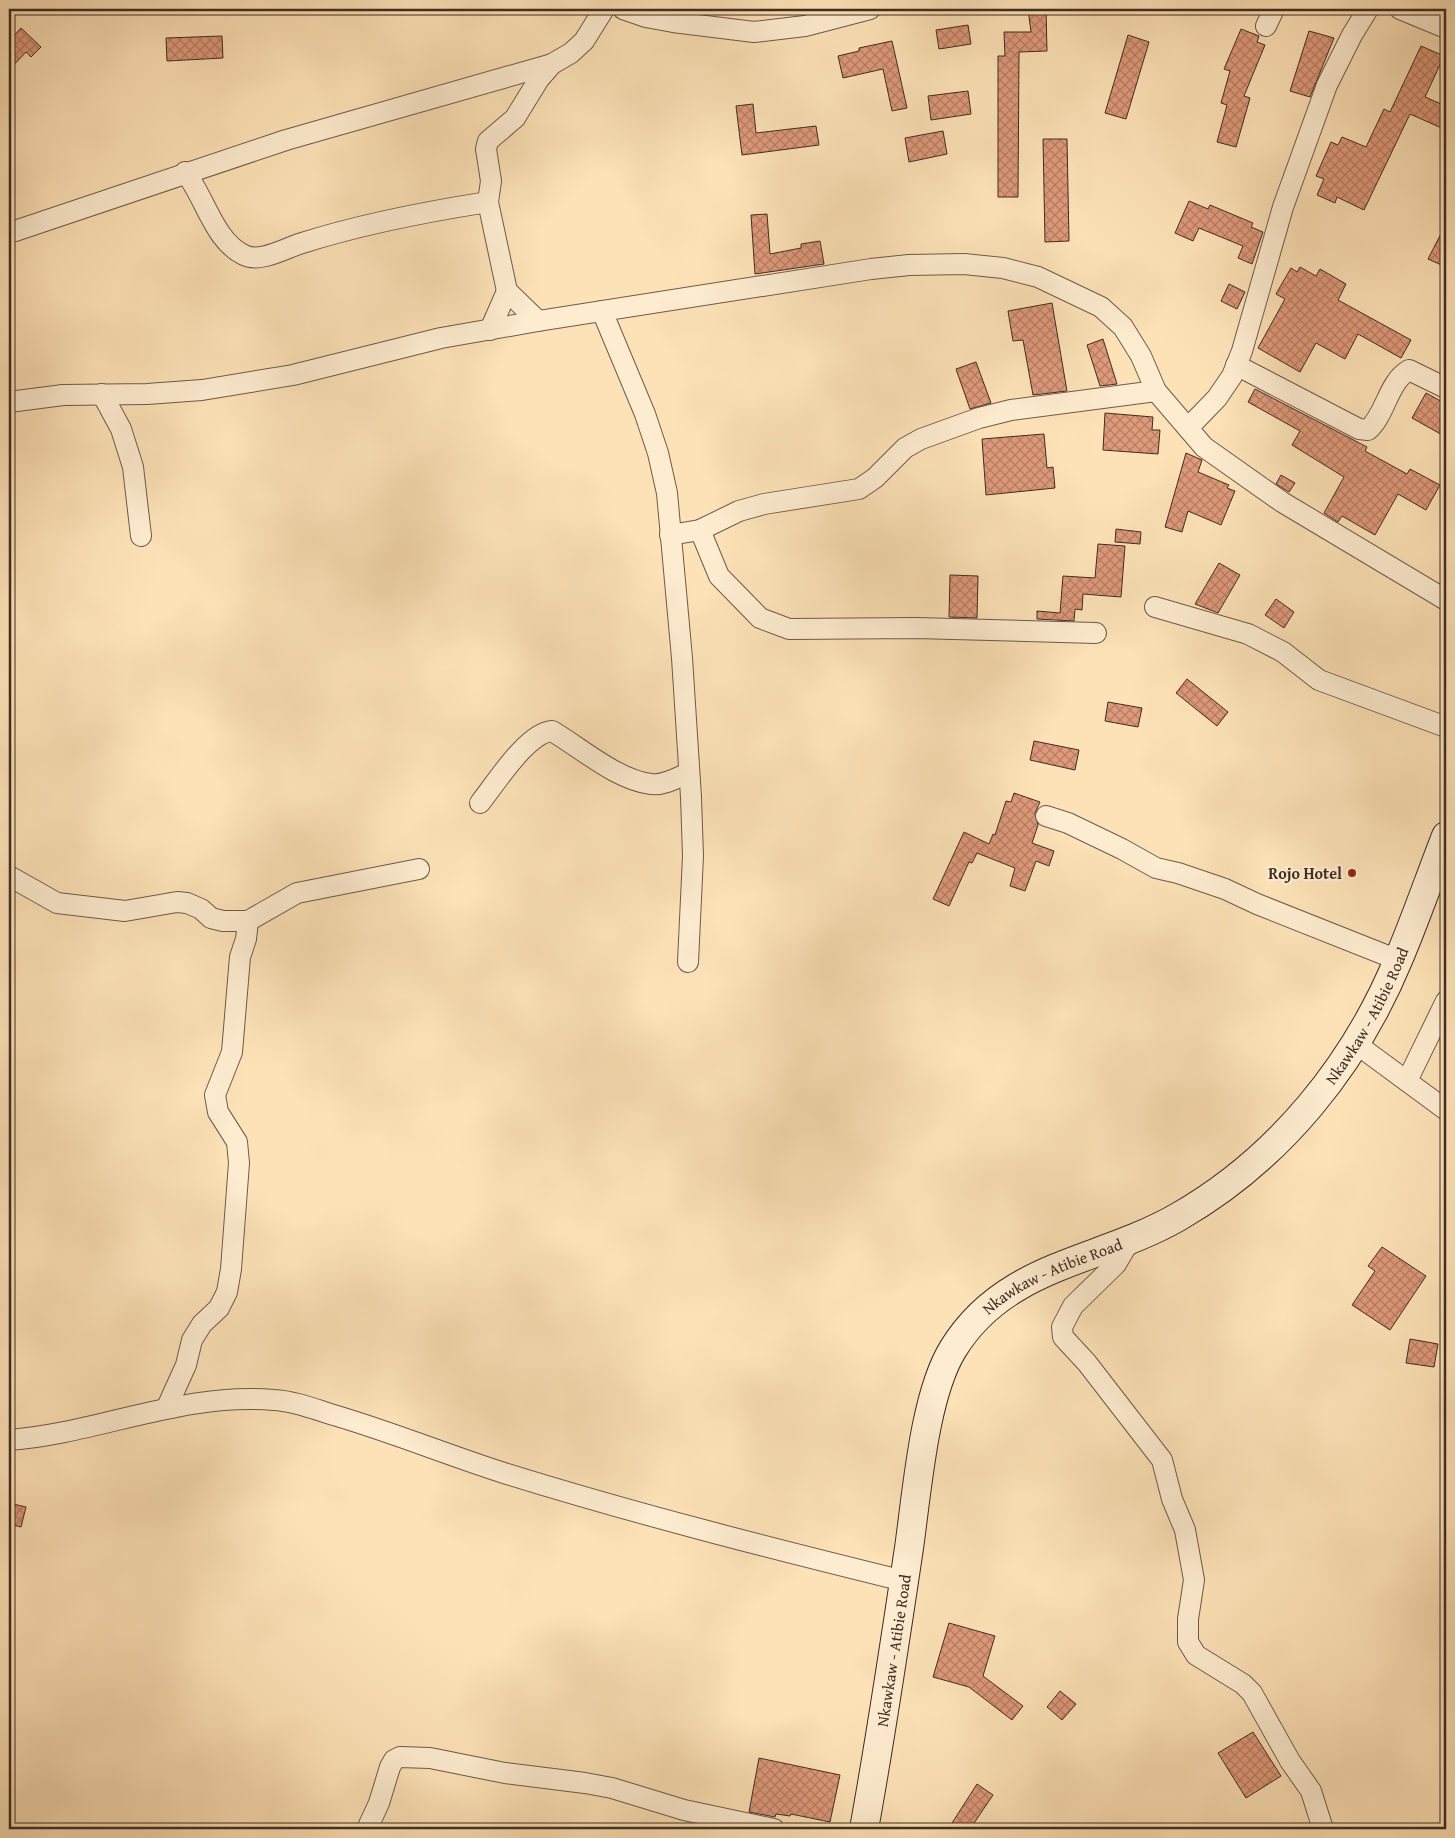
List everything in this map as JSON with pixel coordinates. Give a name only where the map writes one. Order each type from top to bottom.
[{"type":"main road","name":"Nkawkaw - Atibie Road","points":[[864,1829],[904,1581],[921,1460],[940,1377],[953,1349],[973,1324],[994,1303],[1015,1287],[1069,1261],[1128,1242],[1177,1218],[1207,1200],[1265,1153],[1314,1102],[1355,1043],[1398,960],[1446,836]]},
{"type":"street","points":[[9,232],[286,140],[552,64],[571,53],[584,41],[604,9]]},
{"type":"street","points":[[623,9],[646,17],[673,22],[754,32],[805,26],[870,9]]},
{"type":"street","points":[[1188,428],[1217,398],[1236,365],[1283,207],[1327,85],[1352,35],[1368,9]]},
{"type":"street","points":[[1400,9],[1446,28]]},
{"type":"street","points":[[538,320],[507,291],[488,202],[491,180],[486,149],[488,141],[515,118],[539,79],[552,64]]},
{"type":"street","points":[[185,172],[193,182],[221,234],[235,250],[246,256],[262,256],[356,226],[422,212],[488,202]]},
{"type":"street","points":[[9,402],[63,395],[202,390],[284,377],[441,338],[538,320],[872,269],[964,264],[1003,268],[1038,277],[1100,307],[1123,327],[1141,356],[1156,391],[1204,447],[1282,502],[1446,600]]},
{"type":"street","points":[[490,330],[507,291]]},
{"type":"street","points":[[602,311],[645,414],[658,453],[667,493],[682,667],[693,856],[688,962]]},
{"type":"street","points":[[1236,365],[1359,429],[1368,430],[1375,423],[1401,375],[1409,370],[1446,388]]},
{"type":"street","points":[[670,535],[700,530],[739,511],[764,504],[859,489],[875,478],[905,448],[921,438],[979,418],[1011,410],[1156,391]]},
{"type":"street","points":[[102,394],[121,429],[132,467],[141,536]]},
{"type":"street","points":[[700,530],[719,576],[760,618],[789,629],[916,628],[1096,633]]},
{"type":"street","points":[[1155,607],[1248,634],[1283,652],[1319,680],[1446,726]]},
{"type":"street","points":[[480,803],[521,752],[533,739],[544,731],[552,731],[603,764],[635,780],[652,785],[688,773]]},
{"type":"street","points":[[1046,816],[1068,823],[1156,868],[1178,873],[1225,889],[1257,904],[1398,960]]},
{"type":"street","points":[[9,876],[57,903],[125,911],[176,902],[188,903],[211,918],[222,921],[248,921],[297,893],[419,869]]},
{"type":"street","points":[[167,1407],[186,1365],[192,1340],[202,1324],[219,1308],[227,1292],[232,1269],[239,1163],[237,1142],[218,1112],[215,1095],[232,1052],[240,957],[246,939],[248,921]]},
{"type":"street","points":[[1407,1081],[1446,1001]]},
{"type":"street","points":[[1355,1043],[1446,1110]]},
{"type":"street","points":[[1128,1242],[1116,1264],[1085,1293],[1066,1315],[1062,1327],[1064,1337],[1087,1363],[1162,1460],[1172,1499],[1185,1530],[1194,1580],[1188,1619],[1188,1642],[1196,1655],[1243,1684],[1252,1693],[1290,1761],[1311,1791],[1323,1829]]},
{"type":"street","points":[[9,1440],[54,1435],[112,1423],[167,1407],[240,1398],[276,1400],[300,1404],[376,1427],[502,1472],[600,1501],[904,1581]]},
{"type":"street","points":[[367,1829],[379,1803],[390,1767],[394,1760],[400,1757],[430,1758],[505,1773],[612,1788],[684,1810],[774,1829]]},
{"type":"building","points":[[1028,9],[1046,9],[1047,51],[1019,52],[1018,197],[998,197],[998,56],[1005,56],[1004,32],[1031,32]]},
{"type":"building","points":[[968,25],[971,44],[939,49],[936,30]]},
{"type":"building","points":[[21,28],[41,47],[31,57],[26,52],[9,70],[9,41]]},
{"type":"building","points":[[1241,29],[1259,36],[1257,42],[1265,45],[1244,96],[1250,98],[1236,147],[1217,142],[1227,105],[1221,103],[1230,71],[1224,69]]},
{"type":"building","points":[[1309,31],[1334,38],[1310,97],[1290,91]]},
{"type":"building","points":[[1128,35],[1149,42],[1126,119],[1105,113]]},
{"type":"building","points":[[222,36],[223,58],[167,61],[166,38]]},
{"type":"building","points":[[892,41],[907,108],[892,111],[883,69],[843,78],[838,56],[859,51],[859,48]]},
{"type":"building","points":[[1421,46],[1444,56],[1425,97],[1446,106],[1446,130],[1410,114],[1364,210],[1337,197],[1335,203],[1317,195],[1324,179],[1316,176],[1331,142],[1338,145],[1342,137],[1366,147],[1384,109],[1390,112]]},
{"type":"building","points":[[968,91],[971,114],[931,120],[928,96]]},
{"type":"building","points":[[753,104],[756,133],[816,126],[819,145],[742,155],[736,106]]},
{"type":"building","points":[[943,131],[947,154],[909,162],[905,138]]},
{"type":"building","points":[[1043,139],[1067,139],[1069,241],[1045,242]]},
{"type":"building","points":[[1189,201],[1208,209],[1210,205],[1253,223],[1251,227],[1263,232],[1252,264],[1238,258],[1243,246],[1199,228],[1193,241],[1175,233]]},
{"type":"building","points":[[767,214],[770,254],[801,248],[801,244],[820,241],[824,264],[755,274],[751,215]]},
{"type":"building","points":[[1446,224],[1446,267],[1428,259]]},
{"type":"building","points":[[1300,267],[1316,276],[1320,269],[1346,284],[1338,300],[1411,340],[1401,358],[1358,334],[1345,359],[1316,343],[1300,372],[1258,348],[1285,299],[1276,294],[1291,268],[1297,272]]},
{"type":"building","points":[[1229,284],[1245,292],[1237,309],[1221,301]]},
{"type":"building","points":[[1052,303],[1067,391],[1033,395],[1023,340],[1013,341],[1008,311]]},
{"type":"building","points":[[1103,339],[1117,384],[1100,386],[1087,345]]},
{"type":"building","points":[[976,362],[991,403],[970,409],[956,369]]},
{"type":"building","points":[[1255,389],[1367,447],[1365,451],[1407,474],[1410,469],[1440,485],[1426,510],[1398,494],[1375,535],[1342,516],[1338,522],[1324,513],[1344,477],[1292,445],[1300,431],[1248,402]]},
{"type":"building","points":[[1426,393],[1446,404],[1446,437],[1412,418]]},
{"type":"building","points":[[1105,413],[1153,417],[1152,430],[1160,430],[1158,454],[1103,450]]},
{"type":"building","points":[[1044,434],[1047,468],[1053,467],[1055,488],[986,495],[982,439]]},
{"type":"building","points":[[1186,453],[1202,460],[1198,472],[1229,485],[1227,488],[1235,491],[1221,525],[1188,511],[1182,532],[1165,527]]},
{"type":"building","points":[[1281,475],[1295,483],[1289,492],[1276,484]]},
{"type":"building","points":[[1116,529],[1141,532],[1140,544],[1115,542]]},
{"type":"building","points":[[1098,544],[1125,546],[1121,597],[1083,594],[1082,610],[1075,609],[1074,621],[1037,619],[1037,611],[1060,613],[1063,576],[1095,578]]},
{"type":"building","points":[[1219,563],[1240,575],[1218,613],[1195,604]]},
{"type":"building","points":[[950,575],[978,576],[977,618],[949,617]]},
{"type":"building","points":[[1276,599],[1294,612],[1284,628],[1265,615]]},
{"type":"building","points":[[1187,679],[1228,712],[1217,726],[1176,693]]},
{"type":"building","points":[[1108,702],[1142,708],[1138,727],[1105,721]]},
{"type":"building","points":[[1034,741],[1079,750],[1075,770],[1030,760]]},
{"type":"building","points":[[1014,793],[1040,802],[1035,813],[1038,825],[1032,843],[1054,851],[1049,866],[1036,861],[1025,891],[1010,886],[1015,868],[977,853],[972,863],[969,862],[949,906],[933,899],[964,832],[989,844],[993,834],[995,835],[1006,801],[1011,802]]},
{"type":"building","points":[[1382,1247],[1426,1276],[1390,1330],[1352,1305],[1375,1271],[1368,1266]]},
{"type":"building","points":[[1410,1339],[1438,1344],[1434,1367],[1406,1363]]},
{"type":"building","points":[[9,1503],[26,1507],[21,1527],[9,1524]]},
{"type":"building","points":[[949,1623],[995,1636],[983,1676],[1023,1706],[1012,1720],[969,1687],[933,1677]]},
{"type":"building","points":[[1060,1691],[1076,1704],[1062,1720],[1047,1707]]},
{"type":"building","points":[[1253,1732],[1281,1776],[1246,1798],[1218,1753]]},
{"type":"building","points":[[759,1758],[840,1775],[830,1822],[791,1814],[790,1816],[776,1814],[775,1817],[749,1812]]},
{"type":"building","points":[[977,1784],[993,1795],[970,1829],[962,1829],[952,1823]]},
{"type":"place","name":"Rojo Hotel","points":[[1352,873]]}]
